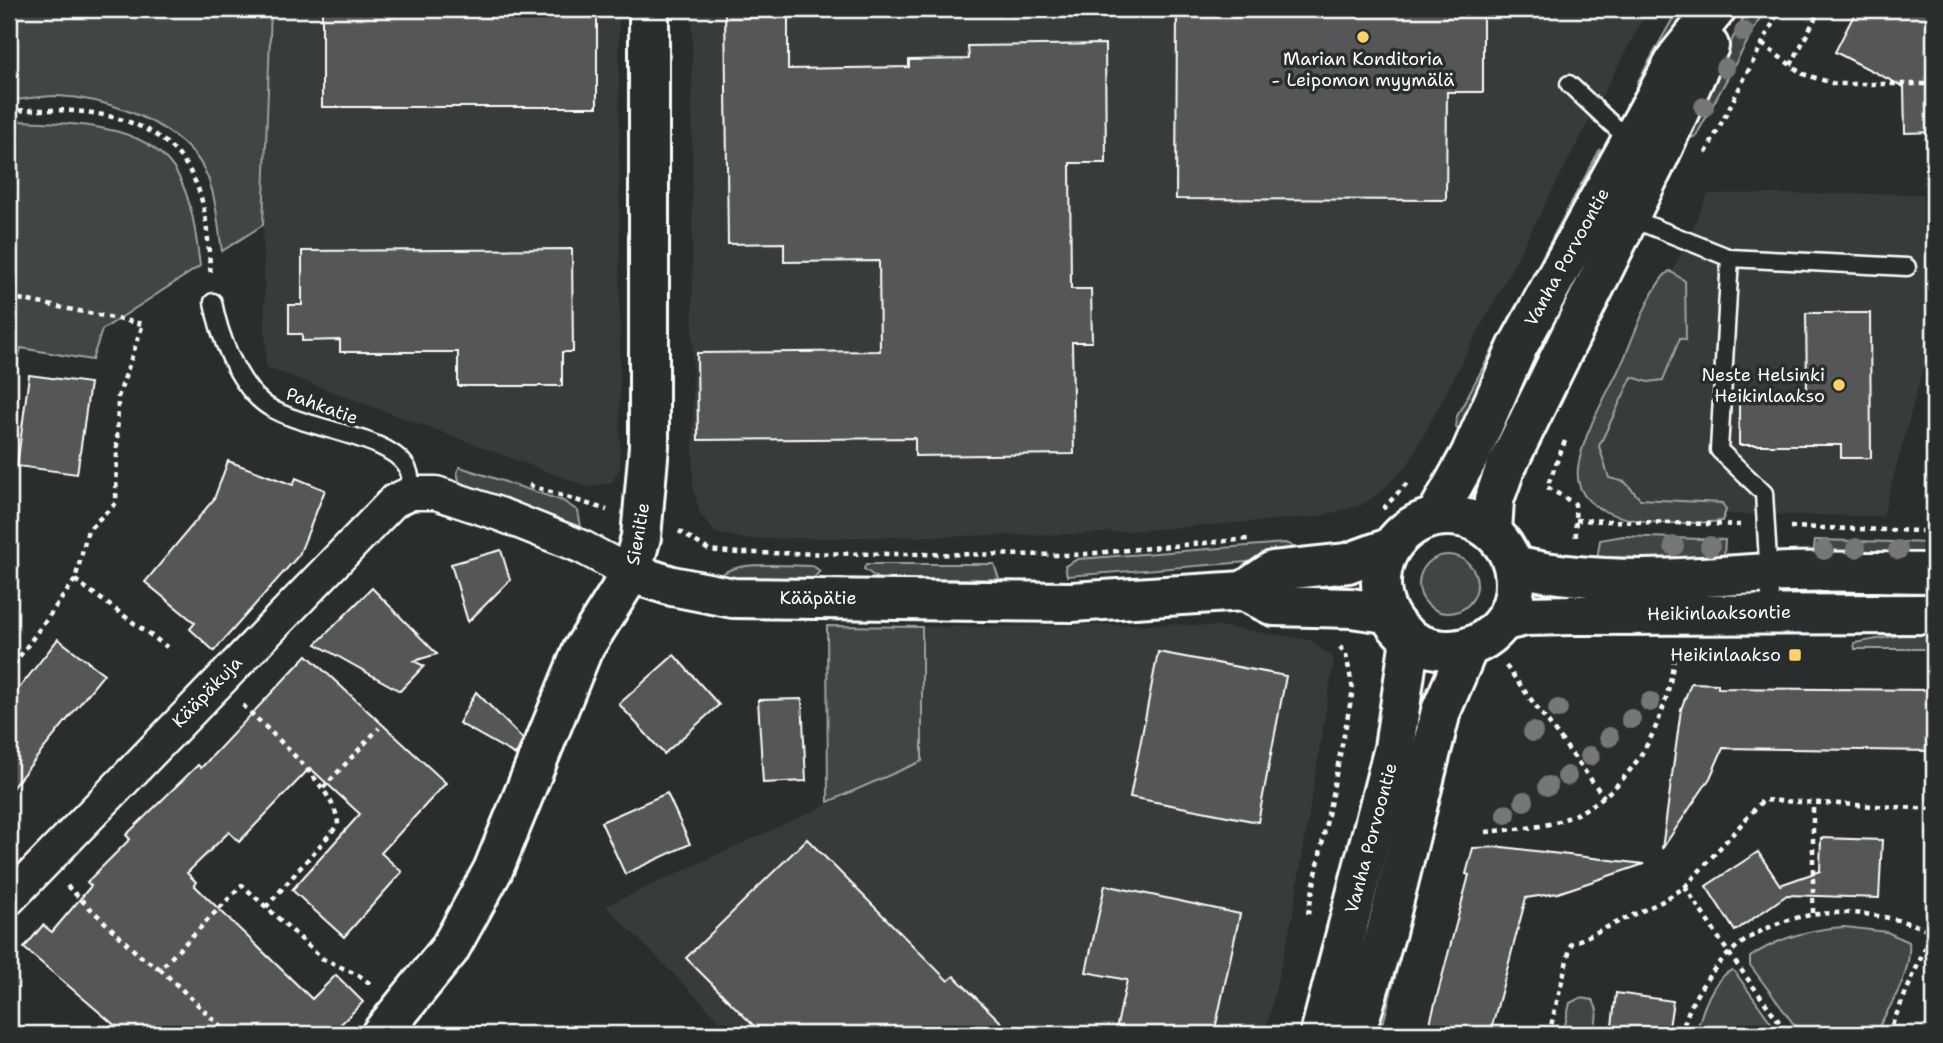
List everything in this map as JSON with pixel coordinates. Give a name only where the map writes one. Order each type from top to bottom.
[{"type":"main road","name":"Sienitie","points":[[391,1020],[449,950],[493,870],[582,651],[631,573],[643,517],[649,446],[649,9]]},
{"type":"main road","name":"Vanha Porvoontie","points":[[1436,516],[1470,455],[1518,346],[1678,56],[1716,9]]},
{"type":"main road","name":"Vanha Porvoontie","points":[[1492,531],[1494,500],[1505,469],[1700,71],[1722,9]]},
{"type":"main road","points":[[1436,516],[1473,519],[1492,531],[1505,546],[1514,566],[1515,595],[1504,621],[1487,638],[1468,648],[1435,649],[1398,626],[1380,593],[1380,573],[1389,548],[1408,527],[1436,516]]},
{"type":"main road","points":[[1244,591],[1273,571],[1348,563],[1389,548]]},
{"type":"main road","name":"Heikinlaaksontie","points":[[1514,566],[1575,576],[1721,578],[1770,573],[1934,572]]},
{"type":"main road","name":"Kääpätie","points":[[631,573],[672,586],[733,598],[1072,602],[1244,591],[1274,606],[1352,608],[1398,626]]},
{"type":"main road","name":"Heikinlaaksontie","points":[[1504,621],[1526,616],[1771,612],[1934,614]]},
{"type":"main road","name":"Vanha Porvoontie","points":[[1320,1034],[1404,702],[1398,626]]},
{"type":"main road","name":"Vanha Porvoontie","points":[[1355,1034],[1387,932],[1441,711],[1468,648]]},
{"type":"street","name":"Kääpätie","points":[[411,493],[436,493],[502,514],[582,547],[631,573]]},
{"type":"street","name":"Kääpäkuja","points":[[9,899],[379,513],[394,501],[411,493]]},
{"type":"lane","points":[[1569,85],[1632,143]]},
{"type":"lane","points":[[1628,216],[1730,258],[1907,267]]},
{"type":"lane","points":[[1730,258],[1719,450],[1764,493],[1771,612]]},
{"type":"lane","name":"Pahkatie","points":[[213,302],[217,325],[248,388],[263,404],[316,427],[390,450],[408,470],[411,493]]},
{"type":"path","points":[[1702,162],[1780,9]]},
{"type":"path","points":[[1791,65],[1819,9]]},
{"type":"path","points":[[1762,44],[1803,74],[1835,84],[1934,83]]},
{"type":"path","points":[[9,111],[52,108],[109,115],[162,135],[187,164],[198,188],[206,228],[213,302]]},
{"type":"path","points":[[9,297],[143,324],[118,397],[116,503],[88,530],[75,580],[9,671]]},
{"type":"path","points":[[1568,435],[1547,486],[1575,504],[1576,520]]},
{"type":"path","points":[[527,484],[597,508],[643,517],[674,527],[709,550],[739,553],[1074,555],[1252,539]]},
{"type":"path","points":[[75,580],[166,647]]},
{"type":"path","points":[[1305,926],[1353,690],[1346,654],[1337,643]]},
{"type":"path","points":[[1486,832],[1541,826],[1574,814],[1604,797],[1634,768],[1657,728],[1671,689],[1674,655]]},
{"type":"path","points":[[1506,666],[1604,797]]},
{"type":"path","points":[[219,680],[323,788],[338,813],[338,825],[266,907]]},
{"type":"path","points":[[323,788],[379,728]]},
{"type":"path","points":[[1549,1034],[1571,944],[1661,902],[1685,887],[1763,800],[1934,809]]},
{"type":"path","points":[[1813,803],[1813,913]]},
{"type":"path","points":[[43,863],[141,956],[160,969],[229,1034]]},
{"type":"path","points":[[160,969],[242,885],[323,958],[360,976],[391,1020]]},
{"type":"path","points":[[1685,887],[1788,1034]]},
{"type":"path","points":[[1682,1034],[1684,1021],[1700,986],[1728,952],[1769,926],[1813,913],[1865,914],[1909,922],[1933,932],[1888,1034]]},
{"type":"shaded area","points":[[9,9],[271,9],[263,225],[222,251],[214,200],[201,164],[181,141],[149,120],[113,106],[75,98],[51,96],[9,101]]},
{"type":"shaded area","points":[[271,9],[619,9],[620,469],[612,482],[589,487],[266,367],[263,225]]},
{"type":"shaded area","points":[[692,9],[1648,9],[1409,463],[1384,489],[1362,505],[1316,517],[1088,534],[748,539],[716,533],[700,514],[693,489]]},
{"type":"shaded area","points":[[1678,9],[1696,9],[1648,88],[1637,83]]},
{"type":"shaded area","points":[[1748,9],[1765,9],[1696,136],[1691,138],[1688,136],[1691,119]]},
{"type":"shaded area","points":[[9,122],[63,123],[109,130],[150,145],[166,159],[184,187],[193,220],[200,266],[102,330],[92,360],[21,348],[9,390]]},
{"type":"shaded area","points":[[1600,149],[1595,180],[1464,432],[1456,428],[1457,416]]},
{"type":"shaded area","points":[[1708,194],[1934,194],[1934,328],[1883,516],[1642,513],[1608,502],[1590,456]]},
{"type":"shaded area","points":[[1670,271],[1685,281],[1686,340],[1680,338],[1663,380],[1648,382],[1632,377],[1599,446],[1609,478],[1625,482],[1640,499],[1722,503],[1726,510],[1722,521],[1680,523],[1629,519],[1607,512],[1589,501],[1579,485],[1579,462],[1592,422],[1657,285]]},
{"type":"shaded area","points":[[460,467],[563,501],[578,511],[581,527],[460,484],[457,472]]},
{"type":"shaded area","points":[[1623,536],[1725,540],[1724,555],[1658,564],[1596,566],[1600,540]]},
{"type":"shaded area","points":[[1815,540],[1934,543],[1934,558],[1813,556]]},
{"type":"shaded area","points":[[1285,543],[1291,545],[1299,558],[1067,576],[1065,566],[1078,559]]},
{"type":"shaded area","points":[[1448,555],[1459,557],[1472,568],[1477,584],[1475,595],[1464,608],[1448,613],[1437,611],[1424,600],[1419,584],[1421,573],[1432,560]]},
{"type":"shaded area","points":[[866,564],[994,564],[999,579],[880,580],[864,569]]},
{"type":"shaded area","points":[[813,566],[820,571],[812,580],[744,580],[721,575],[739,567]]},
{"type":"shaded area","points":[[1171,624],[1225,627],[1310,640],[1334,659],[1292,919],[1265,1034],[733,1034],[606,906],[922,761],[922,627]]},
{"type":"shaded area","points":[[827,626],[922,627],[922,761],[828,802]]},
{"type":"shaded area","points":[[1934,631],[1934,649],[1855,649],[1854,643]]},
{"type":"shaded area","points":[[1454,737],[1456,739],[1381,1032],[1368,1034]]},
{"type":"shaded area","points":[[1845,927],[1887,932],[1909,942],[1904,978],[1875,1034],[1801,1034],[1750,965],[1750,957],[1795,935]]},
{"type":"shaded area","points":[[1732,970],[1779,1034],[1696,1034],[1713,989]]},
{"type":"shaded area","points":[[1580,998],[1593,1000],[1597,1010],[1595,1034],[1563,1034],[1570,1003]]},
{"type":"building","points":[[322,9],[597,9],[597,107],[322,107]]},
{"type":"building","points":[[725,9],[788,9],[788,69],[909,67],[909,60],[969,59],[968,46],[1105,44],[1106,163],[1070,163],[1071,289],[1091,289],[1092,342],[1072,342],[1074,454],[915,456],[915,438],[698,440],[697,353],[880,351],[879,261],[784,262],[784,243],[728,244]]},
{"type":"building","points":[[1177,9],[1483,9],[1483,92],[1447,92],[1446,200],[1176,199]]},
{"type":"building","points":[[1857,9],[1934,9],[1934,132],[1905,133],[1904,87],[1835,52]]},
{"type":"building","points":[[572,249],[573,352],[562,352],[562,386],[458,386],[458,352],[340,352],[340,340],[302,341],[302,334],[289,334],[289,305],[302,305],[302,251]]},
{"type":"building","name":"Neste Helsinki Heikinlaakso","points":[[1806,313],[1870,313],[1871,458],[1841,458],[1841,445],[1739,445],[1739,391],[1807,390]]},
{"type":"building","points":[[29,375],[90,383],[77,474],[17,466]]},
{"type":"building","points":[[228,461],[293,485],[296,478],[325,490],[299,555],[214,651],[190,629],[195,623],[145,582],[214,499]]},
{"type":"building","points":[[501,550],[510,580],[468,622],[451,564]]},
{"type":"building","points":[[372,588],[437,654],[414,661],[424,666],[400,691],[316,644]]},
{"type":"building","points":[[58,639],[104,674],[9,792],[9,701]]},
{"type":"building","points":[[1158,652],[1286,676],[1258,822],[1130,797]]},
{"type":"building","points":[[307,655],[446,783],[381,853],[402,872],[344,937],[292,890],[360,814],[310,768],[239,842],[229,832],[187,873],[196,882],[194,885],[312,999],[336,975],[363,1002],[331,1034],[125,1034],[24,948],[43,925],[52,932],[91,886],[87,882],[130,839],[126,835],[198,765],[201,768]]},
{"type":"building","points":[[674,655],[719,705],[664,754],[619,704]]},
{"type":"building","points":[[1691,683],[1718,684],[1718,688],[1934,690],[1934,751],[1723,748],[1710,778],[1662,849],[1681,709]]},
{"type":"building","points":[[476,692],[523,739],[516,755],[459,723]]},
{"type":"building","points":[[802,699],[806,781],[763,783],[758,700]]},
{"type":"building","points":[[667,793],[690,844],[625,874],[601,822]]},
{"type":"building","points":[[1821,838],[1882,840],[1879,898],[1787,895],[1735,931],[1706,886],[1758,852],[1780,885],[1820,871]]},
{"type":"building","points":[[807,839],[948,981],[954,976],[1013,1034],[762,1034],[686,958]]},
{"type":"building","points":[[1502,847],[1644,864],[1558,893],[1526,898],[1490,1034],[1427,1034],[1469,875],[1466,874],[1473,848]]},
{"type":"building","points":[[1105,885],[1240,914],[1214,1034],[1115,1034],[1127,980],[1086,972]]},
{"type":"building","points":[[1616,993],[1673,1001],[1668,1034],[1611,1034]]},
{"type":"place","name":"Marian Konditoria - Leipomon myymälä","points":[[1363,37]]},
{"type":"place","name":"Neste Helsinki Heikinlaakso","points":[[1839,385]]},
{"type":"place","name":"Heikinlaakso","points":[[1795,655]]}]
